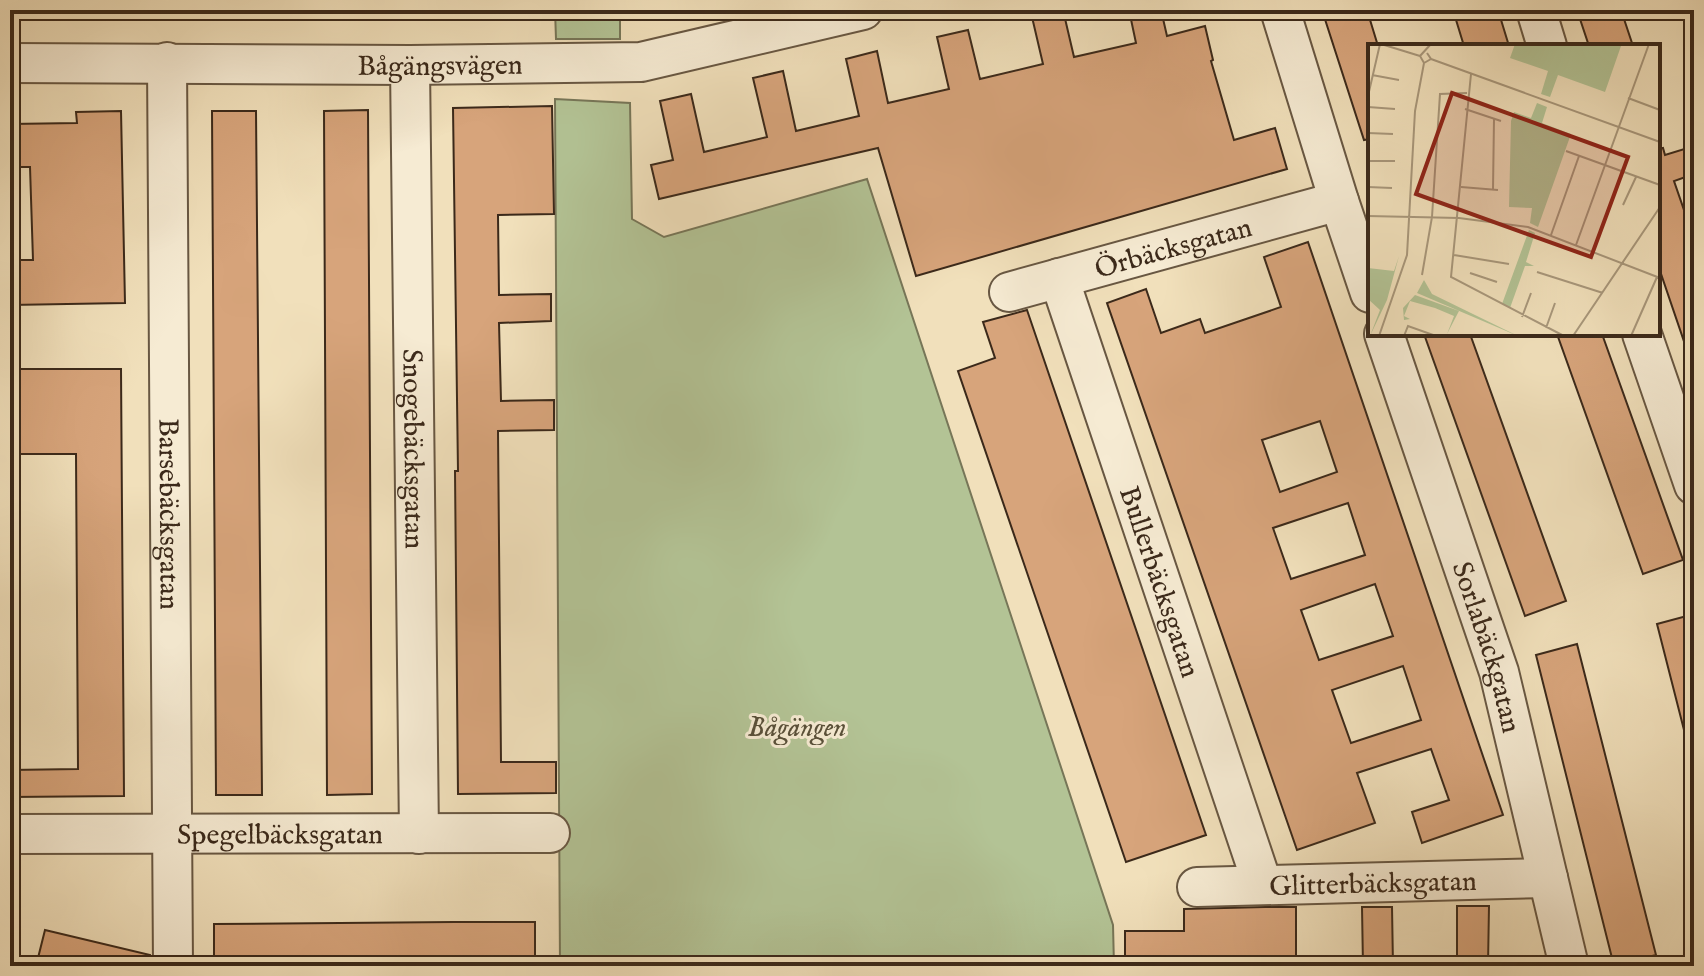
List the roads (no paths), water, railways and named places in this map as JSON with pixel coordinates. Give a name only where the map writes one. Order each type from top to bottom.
[{"type":"street","name":"Bågängsvägen","points":[[10,63],[410,65],[641,62],[863,10]]},
{"type":"street","points":[[1280,10],[1368,287]]},
{"type":"street","points":[[1536,10],[1546,44]]},
{"type":"street","name":"Barsebäcksgatan","points":[[167,62],[173,966]]},
{"type":"street","name":"Snogebäcksgatan","points":[[410,65],[419,834]]},
{"type":"street","name":"Örbäcksgatan","points":[[1009,292],[1339,201]]},
{"type":"street","name":"Bullerbäcksgatan","points":[[1059,278],[1262,883]]},
{"type":"street","name":"Sorlabäckgatan","points":[[1385,336],[1499,672],[1569,966]]},
{"type":"street","points":[[1643,336],[1694,485]]},
{"type":"street","name":"Spegelbäcksgatan","points":[[10,834],[550,833]]},
{"type":"street","name":"Glitterbäcksgatan","points":[[1197,887],[1548,878]]},
{"type":"park label","name":"Bågängen","points":[[797,726]]}]
